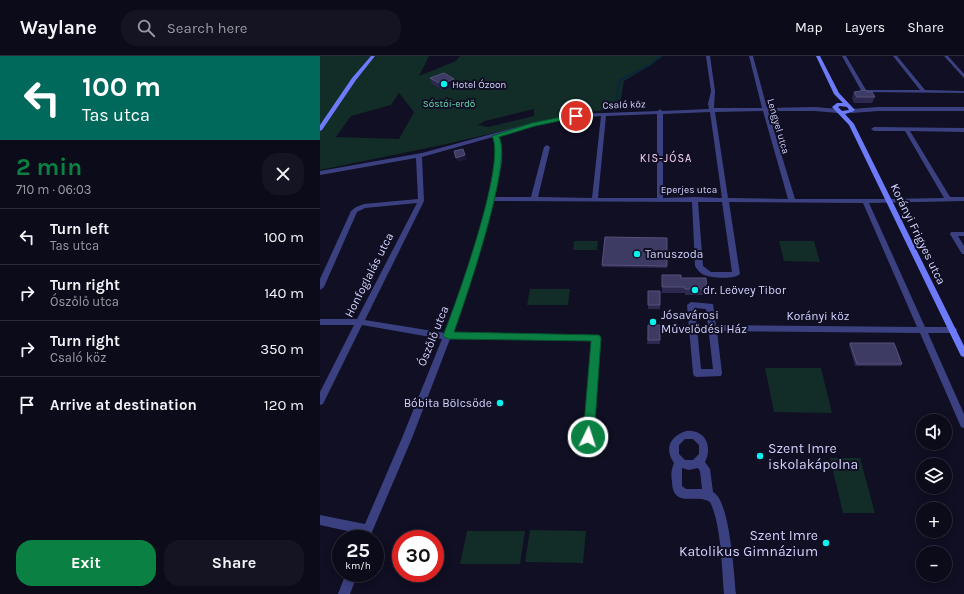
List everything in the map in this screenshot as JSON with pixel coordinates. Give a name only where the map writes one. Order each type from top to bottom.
[{"type":"street","points":[[320,129],[354,78],[373,56]]},
{"type":"street","points":[[695,199],[699,266],[702,272],[708,274],[736,274],[712,110],[711,98],[713,91],[708,56]]},
{"type":"street","name":"Lengyel utca","points":[[751,56],[765,110],[792,200]]},
{"type":"street","points":[[818,56],[837,94],[850,109]]},
{"type":"street","points":[[844,56],[864,91],[964,92]]},
{"type":"street","points":[[895,56],[923,91]]},
{"type":"street","points":[[946,56],[964,77]]},
{"type":"street","points":[[837,94],[837,108]]},
{"type":"street","points":[[837,108],[964,109]]},
{"type":"street","points":[[837,108],[850,109]]},
{"type":"street","name":"Csaló köz","points":[[320,173],[419,156],[564,117],[712,110],[837,108]]},
{"type":"street","name":"Korányi Frigyes utca","points":[[837,108],[851,124],[964,354]]},
{"type":"street","name":"Korányi Frigyes utca","points":[[850,109],[851,124]]},
{"type":"street","points":[[660,112],[660,199]]},
{"type":"street","points":[[595,199],[604,114]]},
{"type":"street","points":[[874,129],[964,130]]},
{"type":"street","points":[[907,130],[948,199]]},
{"type":"street","name":"Ószőlő utca","points":[[368,530],[448,336],[472,270],[484,227],[498,160],[498,142],[495,136]]},
{"type":"street","points":[[534,198],[547,147]]},
{"type":"street","name":"Honfoglalás utca","points":[[320,401],[421,201],[419,156]]},
{"type":"street","name":"Eperjes utca","points":[[490,198],[889,201],[964,199]]},
{"type":"street","points":[[866,200],[964,424]]},
{"type":"street","points":[[320,287],[354,211],[364,206],[421,201]]},
{"type":"street","points":[[964,234],[953,234],[964,252]]},
{"type":"street","points":[[691,305],[710,306],[713,328],[718,372],[696,373],[691,305]]},
{"type":"street","points":[[320,322],[360,322],[438,336],[596,338],[588,437]]},
{"type":"street","name":"Korányi köz","points":[[713,328],[953,330]]},
{"type":"street","points":[[691,435],[702,441],[705,449],[704,455],[699,462],[687,464],[680,462],[674,455],[673,448],[680,437],[691,435]]},
{"type":"street","points":[[680,462],[676,470],[677,488],[684,494],[708,495],[714,498],[717,504],[730,594]]},
{"type":"street","points":[[699,462],[705,469],[708,495]]},
{"type":"street","points":[[320,520],[353,530]]},
{"type":"street","points":[[344,594],[349,582]]},
{"type":"green space","name":"Sóstói-erdő","points":[[320,56],[429,56],[419,76],[456,61],[460,56],[663,56],[624,81],[619,109],[584,112],[442,145],[320,170]],"holes":[[[399,93],[414,112],[399,139],[336,137],[351,116],[391,105]],[[534,109],[534,116],[488,127],[478,125],[485,121]]]},
{"type":"green space","points":[[574,241],[598,241],[597,250],[573,250]]},
{"type":"green space","points":[[779,241],[814,241],[820,262],[784,261]]},
{"type":"green space","points":[[530,289],[570,289],[568,305],[527,305]]},
{"type":"green space","points":[[765,368],[821,368],[832,413],[774,412]]},
{"type":"green space","points":[[830,458],[860,458],[875,513],[843,513]]},
{"type":"green space","points":[[530,530],[586,531],[583,563],[525,562]]},
{"type":"green space","points":[[467,531],[525,531],[520,564],[460,564]]},
{"type":"building","points":[[444,73],[454,79],[441,84],[430,78]]},
{"type":"building","points":[[866,90],[867,92],[872,92],[875,97],[857,97],[854,92]]},
{"type":"building","points":[[463,149],[465,155],[456,158],[454,151]]},
{"type":"building","name":"Tanuszoda","points":[[605,237],[667,238],[667,266],[602,265]]},
{"type":"building","points":[[662,275],[681,275],[681,278],[706,278],[707,289],[662,287]]},
{"type":"building","points":[[648,291],[660,291],[660,305],[648,305]]},
{"type":"building","points":[[648,325],[660,325],[660,340],[648,340]]},
{"type":"building","points":[[850,343],[894,343],[902,364],[857,364]]},
{"type":"waterway","points":[[615,111],[619,81],[650,65],[661,56]]},
{"type":"place","name":"Hotel Ózoon","points":[[444,84]]},
{"type":"place","name":"Tanuszoda","points":[[637,254]]},
{"type":"place","name":"dr. Leövey Tibor","points":[[695,290]]},
{"type":"place","name":"Jósavárosi Művelődési Ház","points":[[653,322]]},
{"type":"place","name":"Bóbita Bölcsőde","points":[[500,403]]},
{"type":"place","name":"Szent Imre iskolakápolna","points":[[760,456]]},
{"type":"place","name":"Szent Imre Katolikus Gimnázium","points":[[826,543]]},
{"type":"district","name":"KIS-JÓSA","points":[[666,158]]},
{"type":"route","points":[[576,116],[564,117],[534,124],[495,136],[498,142],[498,160],[484,227],[472,270],[448,336],[596,338],[588,437]]}]
